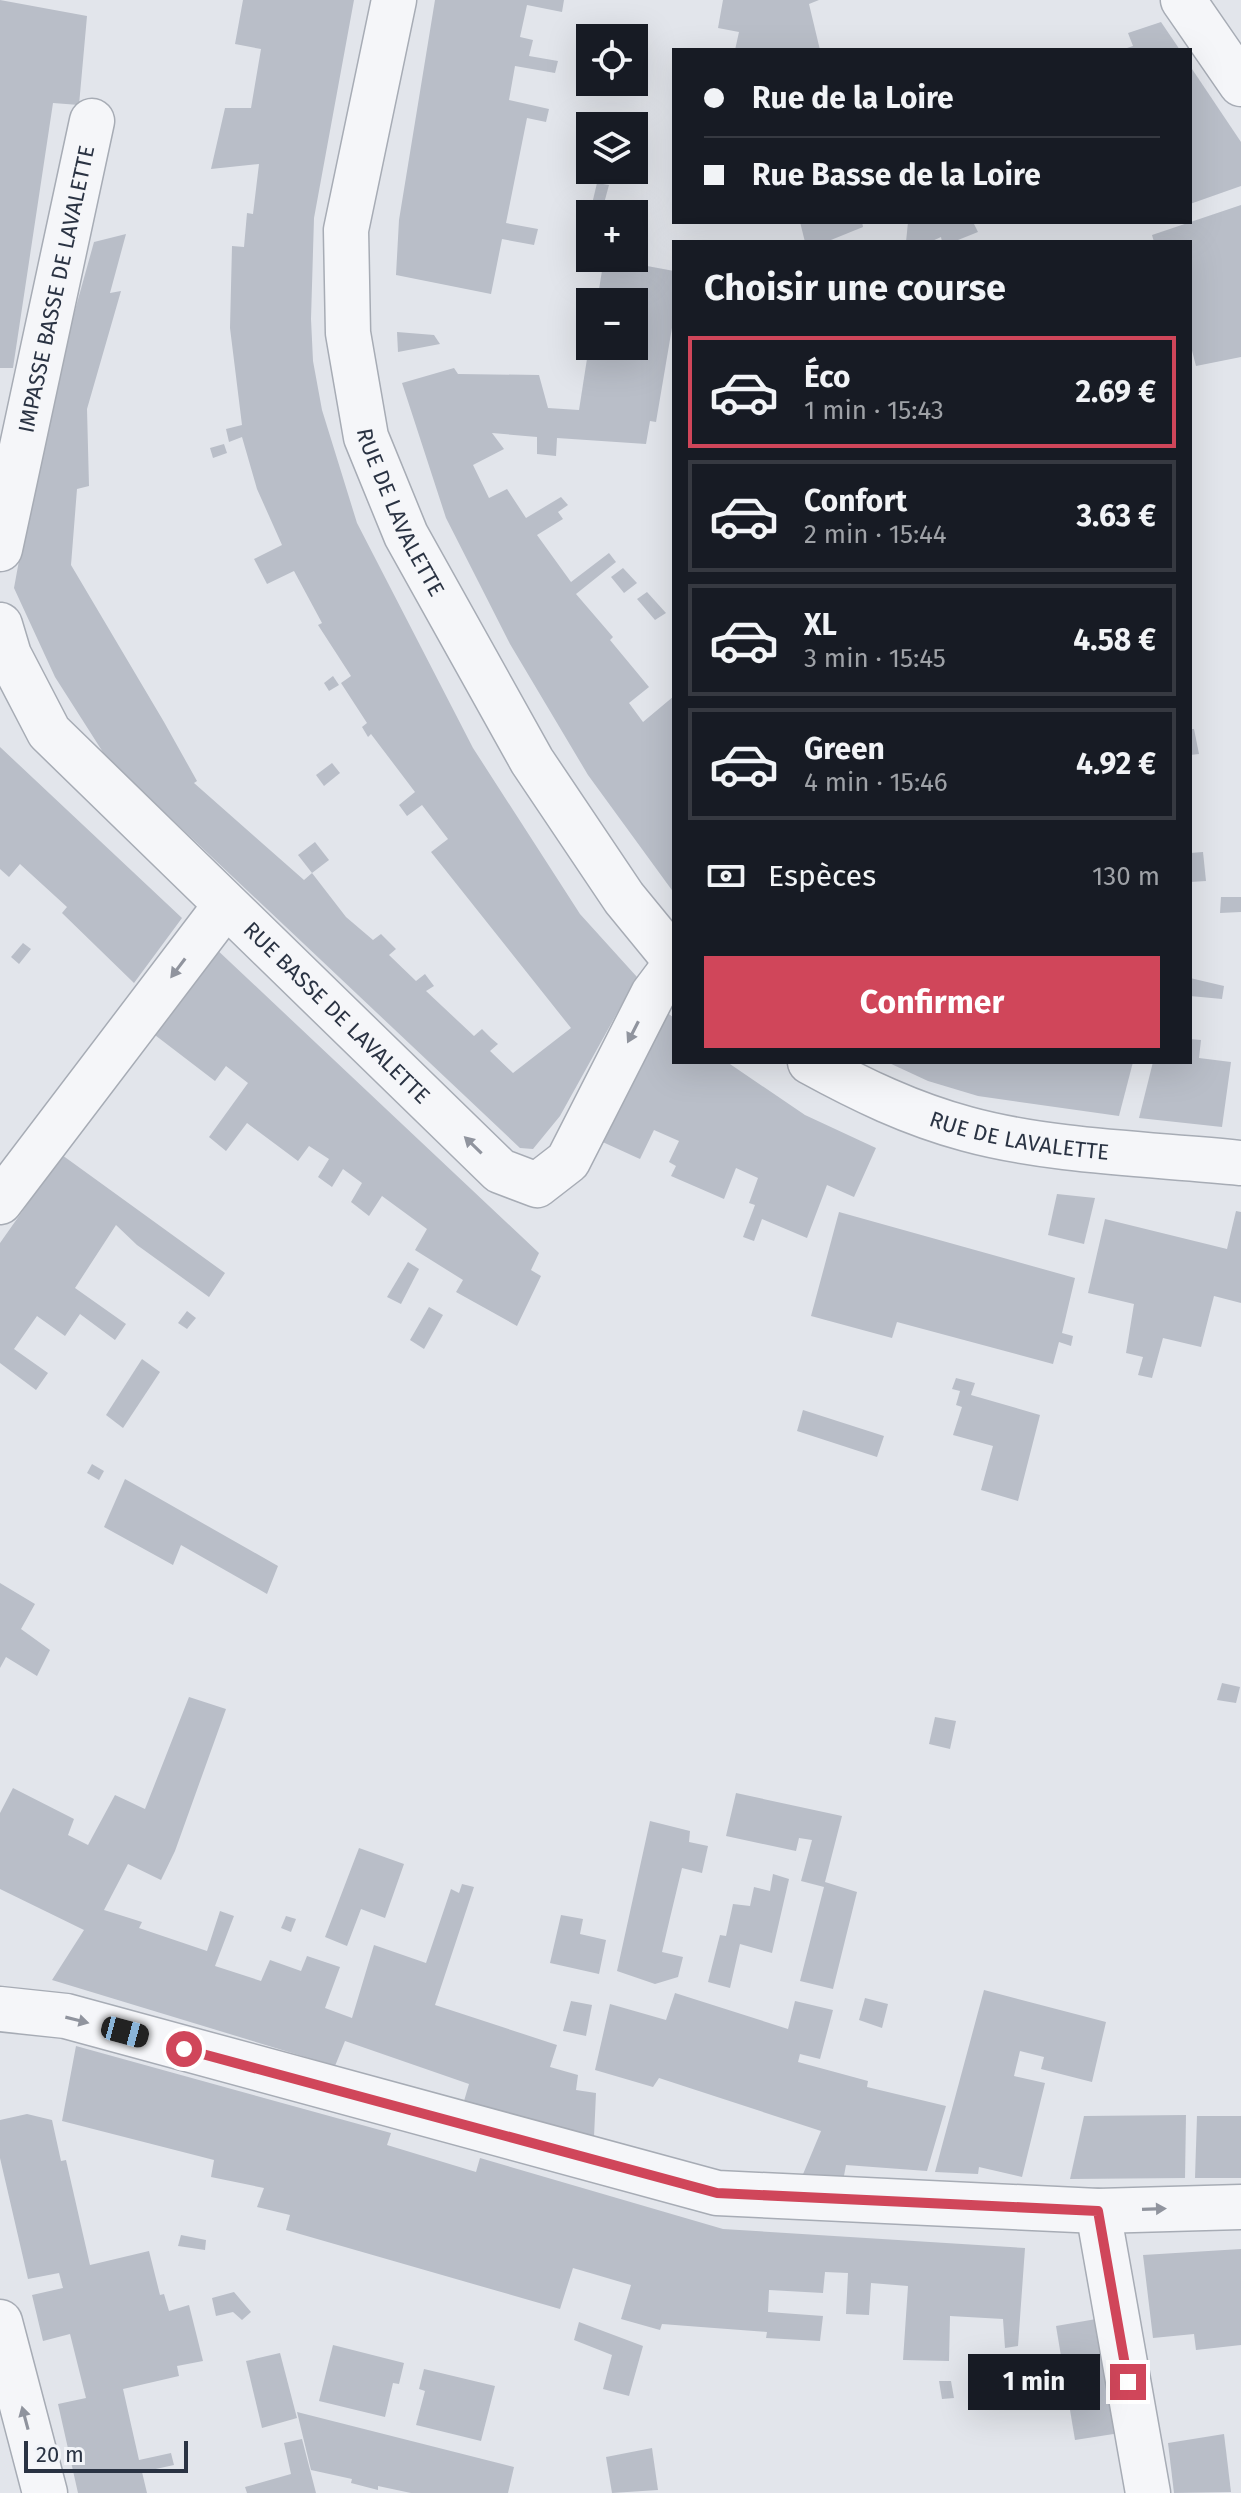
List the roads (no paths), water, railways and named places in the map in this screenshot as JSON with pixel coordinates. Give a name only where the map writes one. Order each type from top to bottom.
[{"type":"street","name":"RUE DE LAVALETTE","points":[[394,0],[346,230],[348,333],[366,437],[406,535],[532,761],[624,898],[672,957]]},
{"type":"street","points":[[1183,0],[1241,84]]},
{"type":"street","name":"IMPASSE BASSE DE LAVALETTE","points":[[0,549],[92,121]]},
{"type":"street","points":[[0,625],[9,655],[49,732],[225,906]]},
{"type":"street","name":"RUE BASSE DE LAVALETTE","points":[[0,1202],[225,906],[500,1171],[537,1185],[568,1161],[653,994],[672,969]]},
{"type":"street","name":"RUE DE LAVALETTE","points":[[814,1064],[883,1102],[968,1130],[1033,1141],[1241,1163]]},
{"type":"street","points":[[0,2009],[66,2016],[717,2193],[1098,2211],[1241,2207]]},
{"type":"street","points":[[1098,2211],[1148,2493]]},
{"type":"street","points":[[0,2322],[45,2493]]}]
